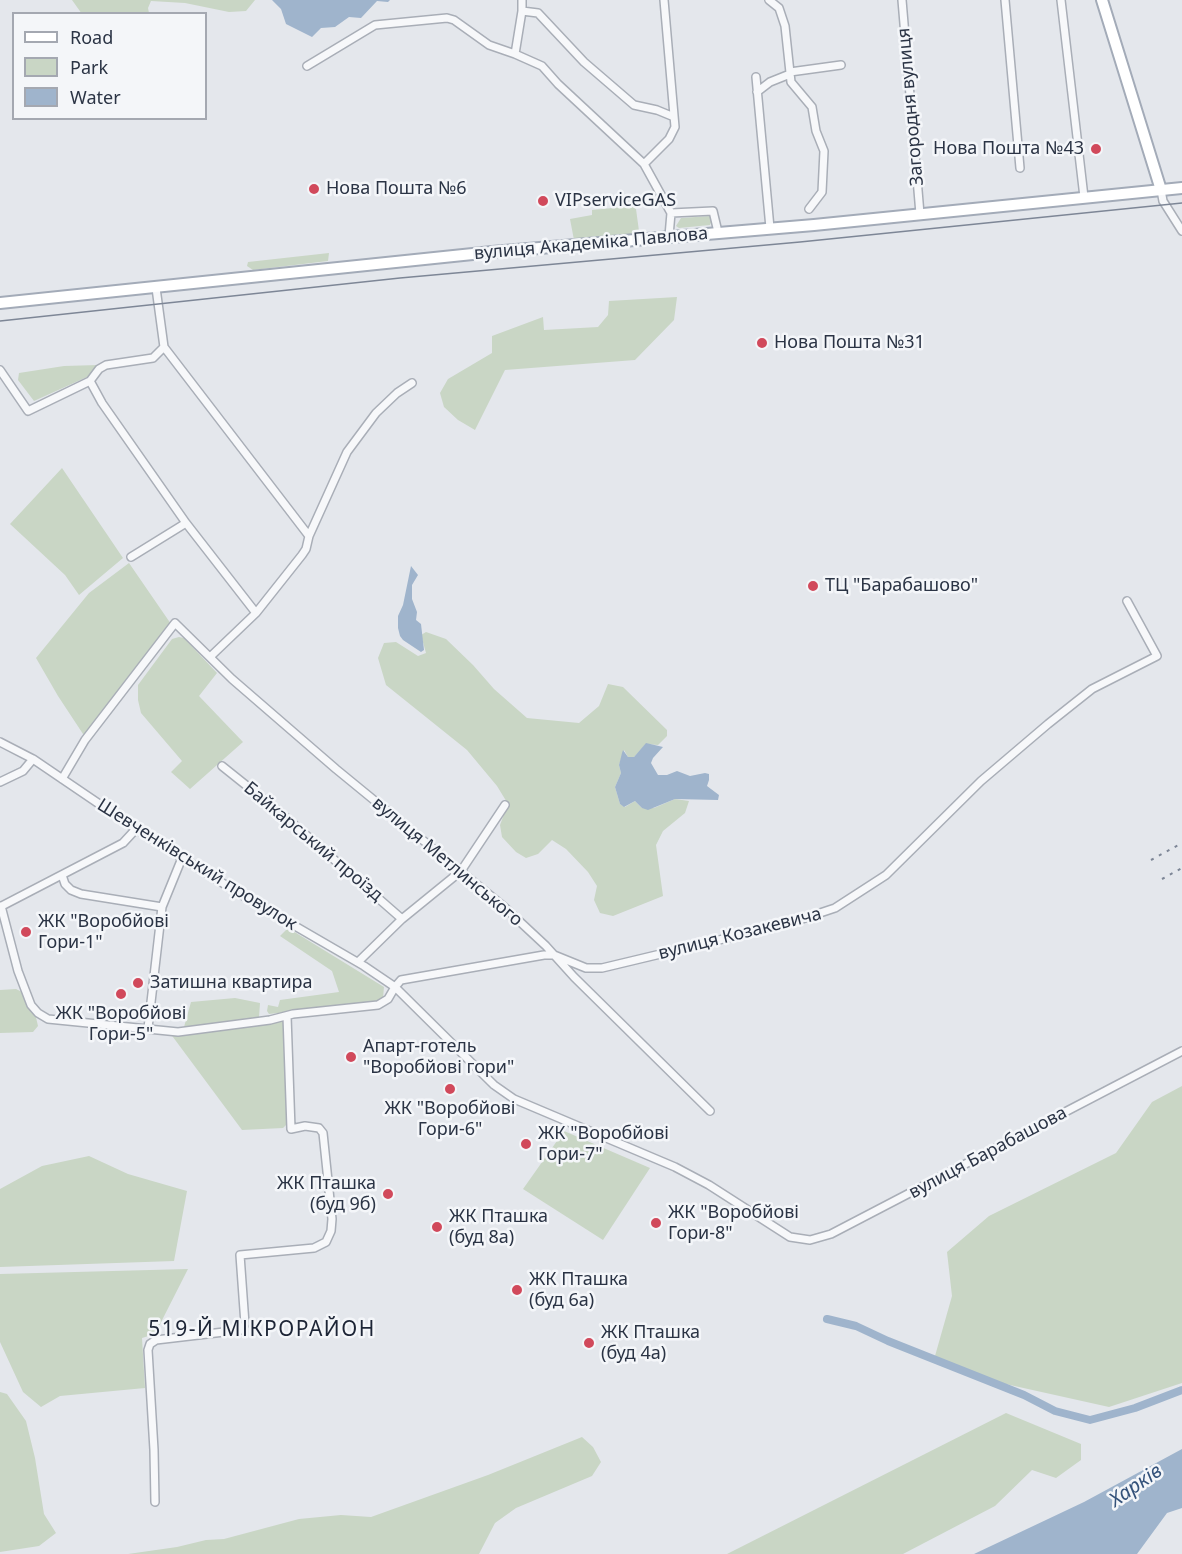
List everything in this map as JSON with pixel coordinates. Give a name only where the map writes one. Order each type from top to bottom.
[{"type":"main road","points":[[1102,0],[1161,190]]},
{"type":"main road","name":"вулиця Академіка Павлова","points":[[0,303],[669,236],[1182,188]]},
{"type":"street","points":[[515,54],[522,0]]},
{"type":"street","points":[[644,164],[672,134],[675,127],[664,0]]},
{"type":"street","points":[[769,0],[779,8],[785,26],[791,82],[813,107],[816,130],[824,151],[822,192],[809,209]]},
{"type":"street","name":"Загородня вулиця","points":[[902,0],[920,214]]},
{"type":"street","points":[[1005,0],[1020,168]]},
{"type":"street","points":[[1061,0],[1084,197]]},
{"type":"street","points":[[522,11],[538,12],[584,62],[634,105],[657,110],[674,117]]},
{"type":"street","points":[[307,66],[375,25],[447,18],[459,22],[489,45],[543,66],[558,84],[644,164],[671,213],[669,236]]},
{"type":"street","points":[[757,92],[770,82],[790,73],[842,65]]},
{"type":"street","points":[[756,77],[770,228]]},
{"type":"street","points":[[1161,190],[1164,201],[1182,231]]},
{"type":"street","points":[[671,213],[713,211],[718,232]]},
{"type":"street","points":[[156,288],[164,347],[309,536]]},
{"type":"street","points":[[0,370],[28,411],[90,381],[99,369],[106,365],[153,358],[164,347]]},
{"type":"street","points":[[90,381],[102,403],[186,523],[256,613]]},
{"type":"street","points":[[210,657],[256,613],[303,555],[309,536],[347,452],[360,432],[383,406],[412,383]]},
{"type":"street","points":[[131,557],[186,523]]},
{"type":"street","name":"вулиця Козакевича","points":[[395,987],[401,980],[544,955],[554,955],[585,968],[602,968],[790,923],[828,911],[847,902],[886,875],[981,781],[1092,689],[1157,656],[1127,601]]},
{"type":"street","name":"вулиця Метлинського","points":[[62,779],[85,740],[175,623],[232,679],[336,769],[502,905],[710,1111]]},
{"type":"street","name":"Шевченківський провулок","points":[[0,742],[33,759],[182,858],[395,987],[452,1044],[506,1093],[693,1176],[790,1237]]},
{"type":"street","points":[[0,782],[23,771],[33,759]]},
{"type":"street","name":"Байкарський проїзд","points":[[222,766],[282,814],[402,919]]},
{"type":"street","points":[[357,962],[402,919],[461,871],[505,805]]},
{"type":"street","points":[[136,829],[123,843],[1,906],[18,971],[31,1005],[38,1013],[48,1019],[178,1032],[270,1020],[290,1015],[378,1005],[388,999],[395,987]]},
{"type":"street","points":[[148,1028],[162,907],[182,858]]},
{"type":"street","points":[[62,875],[65,884],[71,890],[81,894],[162,907]]},
{"type":"street","points":[[155,1502],[148,1350],[150,1344],[156,1340],[241,1330],[245,1324],[240,1255],[314,1248],[326,1242],[331,1231],[332,1219],[323,1133],[319,1128],[305,1126],[291,1129],[290,1015]]},
{"type":"street","name":"вулиця Барабашова","points":[[790,1237],[810,1240],[831,1234],[1182,1051]]},
{"type":"green space","points":[[72,0],[255,0],[246,11],[229,12],[185,3],[151,1],[149,12],[81,12]]},
{"type":"green space","points":[[633,206],[636,209],[639,231],[637,234],[574,240],[570,219],[592,215],[592,210]]},
{"type":"green space","points":[[710,216],[712,220],[710,225],[679,228],[676,226],[681,218]]},
{"type":"green space","points":[[329,253],[328,261],[253,270],[247,266],[248,262]]},
{"type":"green space","points":[[677,297],[674,320],[635,360],[505,370],[475,430],[458,420],[444,407],[440,393],[448,379],[492,353],[492,336],[543,317],[544,330],[598,327],[608,315],[609,301]]},
{"type":"green space","points":[[98,365],[87,377],[34,401],[18,380],[19,373],[64,366]]},
{"type":"green space","points":[[62,468],[123,558],[79,595],[65,575],[10,524]]},
{"type":"green space","points":[[129,563],[171,624],[85,737],[36,658],[89,593]]},
{"type":"green space","points":[[426,632],[446,639],[494,689],[527,718],[579,723],[599,706],[608,684],[623,687],[667,730],[667,736],[658,745],[646,744],[634,757],[628,757],[624,750],[619,765],[621,773],[615,787],[620,804],[625,807],[635,801],[642,808],[654,808],[675,799],[689,801],[685,813],[663,831],[656,845],[663,896],[613,916],[600,913],[594,900],[597,886],[588,872],[566,849],[552,840],[538,854],[526,858],[516,852],[502,837],[500,825],[508,804],[497,786],[467,750],[386,685],[378,658],[384,643],[396,642],[418,656],[426,653],[421,635]]},
{"type":"green space","points":[[184,638],[217,673],[199,696],[243,742],[190,789],[171,772],[182,761],[141,713],[138,700],[138,685],[172,639]]},
{"type":"green space","points":[[288,928],[384,987],[383,998],[371,1003],[269,1014],[268,1005],[278,1007],[280,1000],[339,992],[332,971],[280,936]]},
{"type":"green space","points":[[16,989],[24,993],[35,1013],[38,1026],[33,1032],[0,1033],[0,990]]},
{"type":"green space","points":[[235,998],[260,1003],[259,1017],[184,1027],[191,1002]]},
{"type":"green space","points":[[284,1018],[288,1123],[283,1128],[242,1130],[170,1033],[179,1034],[271,1023]]},
{"type":"green space","points":[[1182,1086],[1182,1383],[1109,1407],[983,1379],[935,1356],[952,1296],[947,1252],[989,1216],[1116,1153],[1152,1102]]},
{"type":"green space","points":[[564,1131],[650,1168],[603,1240],[523,1189]]},
{"type":"green space","points":[[89,1156],[128,1174],[187,1191],[174,1261],[0,1267],[0,1189],[42,1166]]},
{"type":"green space","points":[[188,1269],[155,1334],[142,1338],[145,1388],[60,1396],[41,1407],[23,1392],[0,1342],[0,1274]]},
{"type":"green space","points":[[0,1392],[7,1394],[26,1421],[35,1458],[44,1514],[56,1533],[39,1546],[0,1552]]},
{"type":"green space","points":[[1006,1413],[1081,1444],[1081,1460],[1056,1478],[1032,1470],[995,1506],[903,1554],[727,1554]]},
{"type":"green space","points":[[582,1437],[593,1447],[601,1462],[592,1476],[516,1508],[495,1523],[479,1554],[128,1554],[224,1539],[299,1519],[341,1515],[371,1517],[488,1475]]},
{"type":"water","points":[[272,0],[390,0],[388,2],[377,1],[361,18],[349,17],[335,27],[321,28],[312,37],[286,24],[281,9]]},
{"type":"water","points":[[411,566],[418,575],[412,585],[412,599],[417,612],[416,620],[421,624],[424,650],[421,652],[403,640],[398,628],[398,616],[403,605]]},
{"type":"water","points":[[646,743],[663,747],[651,763],[658,775],[667,775],[677,771],[690,776],[709,774],[707,786],[719,795],[718,800],[675,799],[648,810],[635,801],[624,807],[620,804],[615,787],[621,773],[619,765],[623,750],[628,757],[634,757]]},
{"type":"water","name":"Харків","points":[[1182,1449],[1182,1508],[1167,1513],[1137,1554],[974,1554],[1084,1502]]},
{"type":"waterway","points":[[827,1319],[856,1326],[1024,1395],[1055,1411],[1090,1420],[1135,1408],[1182,1390]]},
{"type":"tram line","points":[[0,321],[400,278],[800,242],[1182,203]]},
{"type":"railway","points":[[1151,860],[1182,843]]},
{"type":"railway","points":[[1162,879],[1182,868]]},
{"type":"place","name":"Нова Пошта №43","points":[[1096,149]]},
{"type":"place","name":"Нова Пошта №6","points":[[314,189]]},
{"type":"place","name":"VIPserviceGAS","points":[[543,201]]},
{"type":"place","name":"Нова Пошта №31","points":[[762,343]]},
{"type":"place","name":"ТЦ \"Барабашово\"","points":[[813,586]]},
{"type":"place","name":"ЖК \"Воробйові Гори-1\"","points":[[26,932]]},
{"type":"place","name":"Затишна квартира","points":[[138,983]]},
{"type":"place","name":"ЖК \"Воробйові Гори-5\"","points":[[121,994]]},
{"type":"place","name":"Апарт-готель \"Воробйові гори\"","points":[[351,1057]]},
{"type":"place","name":"ЖК \"Воробйові Гори-6\"","points":[[450,1089]]},
{"type":"place","name":"ЖК \"Воробйові Гори-7\"","points":[[526,1144]]},
{"type":"place","name":"ЖК Пташка (буд 9б)","points":[[388,1194]]},
{"type":"place","name":"ЖК \"Воробйові Гори-8\"","points":[[656,1223]]},
{"type":"place","name":"ЖК Пташка (буд 8а)","points":[[437,1227]]},
{"type":"place","name":"ЖК Пташка (буд 6а)","points":[[517,1290]]},
{"type":"place","name":"ЖК Пташка (буд 4а)","points":[[589,1343]]},
{"type":"district","name":"519-Й МІКРОРАЙОН","points":[[262,1330]]}]
